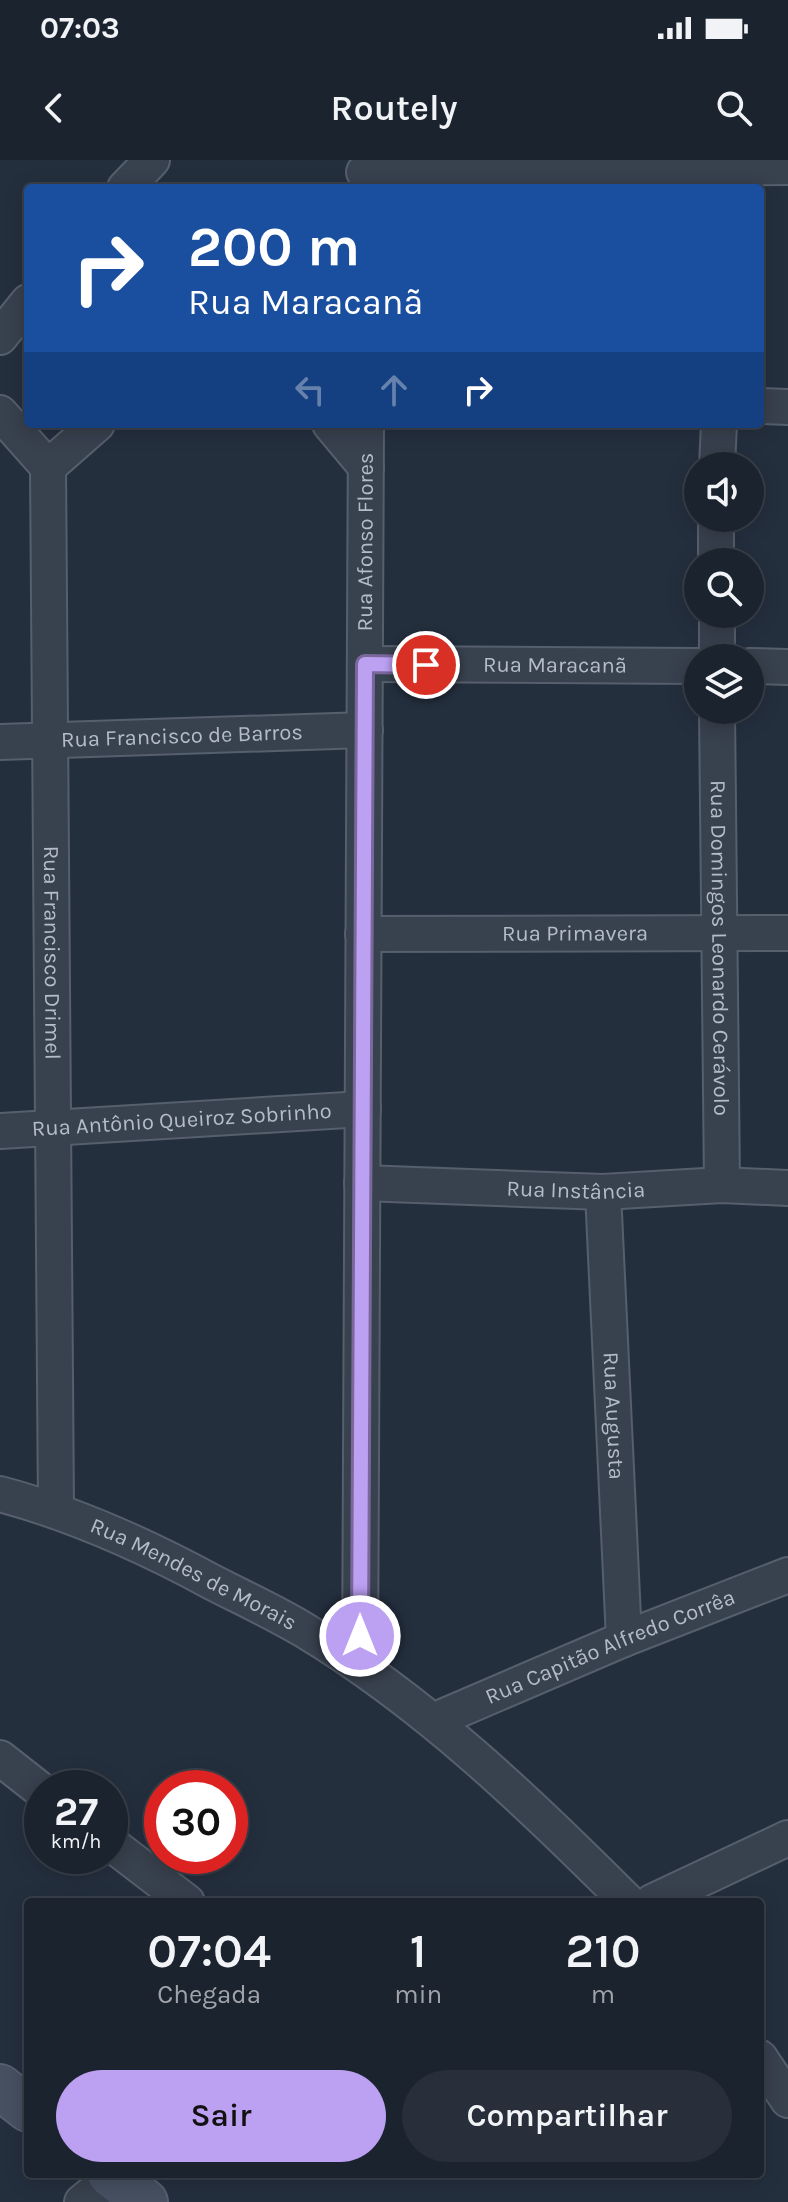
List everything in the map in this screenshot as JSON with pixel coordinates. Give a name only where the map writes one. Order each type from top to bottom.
[{"type":"street","points":[[364,173],[732,172],[788,167]]},
{"type":"street","points":[[0,337],[24,307]]},
{"type":"street","points":[[764,406],[788,407]]},
{"type":"street","points":[[0,413],[48,467],[92,428]]},
{"type":"street","points":[[333,428],[366,467]]},
{"type":"street","name":"Rua Afonso Flores","points":[[360,1666],[366,428]]},
{"type":"street","points":[[718,452],[719,428]]},
{"type":"street","name":"Rua Francisco Drimel","points":[[48,467],[56,1509]]},
{"type":"street","name":"Rua Maracanã","points":[[365,664],[684,666]]},
{"type":"street","points":[[764,666],[788,667]]},
{"type":"street","name":"Rua Domingos Leonardo Cerávolo","points":[[717,724],[722,1185]]},
{"type":"street","name":"Rua Francisco de Barros","points":[[0,742],[365,730]]},
{"type":"street","name":"Rua Primavera","points":[[363,934],[788,933]]},
{"type":"street","name":"Rua Antônio Queiroz Sobrinho","points":[[0,1131],[363,1109]]},
{"type":"street","name":"Rua Instância","points":[[362,1183],[603,1192],[722,1185],[788,1188]]},
{"type":"street","name":"Rua Augusta","points":[[603,1192],[624,1639]]},
{"type":"street","name":"Rua Mendes de Morais","points":[[0,1494],[56,1509],[154,1551],[303,1629],[360,1666],[433,1721],[532,1806],[624,1898]]},
{"type":"street","name":"Rua Capitão Alfredo Corrêa","points":[[433,1721],[624,1639],[788,1575]]},
{"type":"street","points":[[0,1758],[24,1777]]},
{"type":"street","points":[[660,1898],[788,1838]]},
{"type":"street","points":[[128,1857],[182,1898]]},
{"type":"street","points":[[764,2064],[788,2100]]},
{"type":"street","points":[[0,2087],[24,2106]]},
{"type":"route","points":[[360,1636],[365,664],[426,665]]}]
